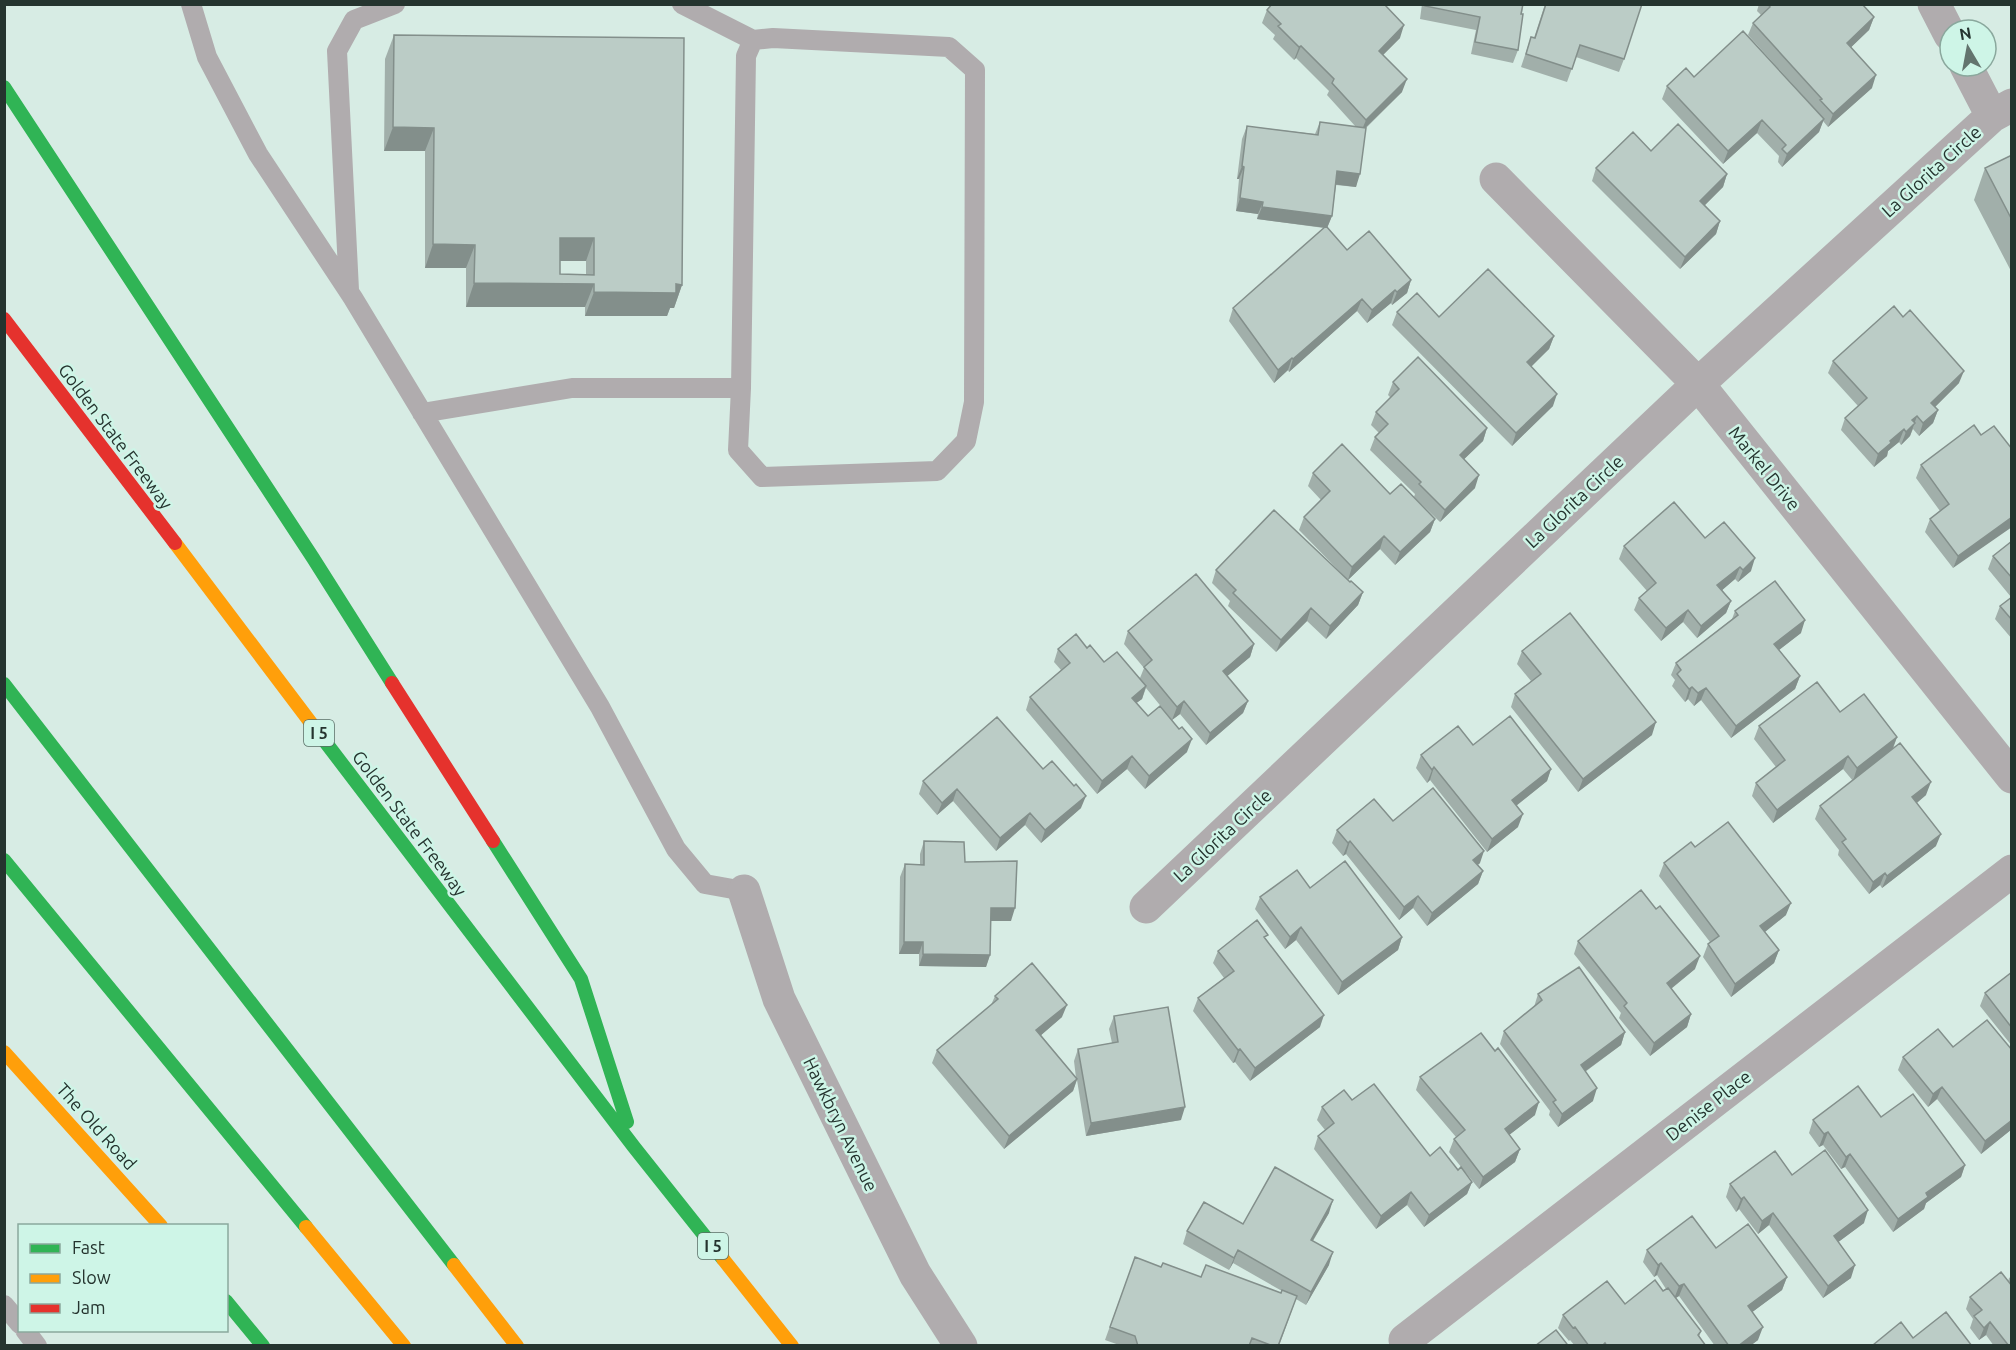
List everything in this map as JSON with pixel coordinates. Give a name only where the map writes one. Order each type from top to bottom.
[{"type":"main road","points":[[4,87],[313,558],[581,979],[634,1147]]},
{"type":"main road","name":"Golden State Freeway","points":[[4,318],[634,1147],[792,1346]]},
{"type":"main road","points":[[4,684],[517,1346]]},
{"type":"main road","points":[[4,860],[404,1346]]},
{"type":"main road","name":"The Old Road","points":[[7,1060],[159,1224]]},
{"type":"main road","points":[[228,1303],[263,1346]]},
{"type":"street","points":[[1934,4],[1941,18]]},
{"type":"street","points":[[1976,78],[2002,111]]},
{"type":"street","name":"La Glorita Circle","points":[[1146,907],[1698,384],[2002,111]]},
{"type":"street","name":"Markel Drive","points":[[1496,179],[1698,384],[2012,777]]},
{"type":"street","name":"Denise Place","points":[[1406,1340],[2012,871]]},
{"type":"street","name":"Hawkbryn Avenue","points":[[744,891],[780,999],[915,1274],[961,1346]]},
{"type":"lane","points":[[191,4],[207,57],[258,154],[349,291],[600,707],[676,849],[705,884],[744,891]]},
{"type":"lane","points":[[349,291],[337,51],[354,20],[395,4]]},
{"type":"lane","points":[[682,4],[753,40],[773,38],[949,47],[975,70],[974,402],[966,441],[937,471],[762,477],[738,450],[746,56],[753,40]]},
{"type":"lane","points":[[422,413],[572,388],[741,388]]},
{"type":"lane","points":[[4,1305],[18,1322]]},
{"type":"lane","points":[[26,1332],[37,1346]]},
{"type":"building","points":[[1272,4],[1384,4],[1404,25],[1379,51],[1407,79],[1366,120],[1332,83],[1334,79],[1278,26],[1281,24],[1267,10]]},
{"type":"building","points":[[1425,4],[1523,4],[1518,50],[1475,42],[1480,17],[1425,6]]},
{"type":"building","points":[[1546,4],[1642,4],[1624,59],[1580,45],[1572,69],[1526,54],[1531,37],[1535,38]]},
{"type":"building","points":[[1768,4],[1862,4],[1874,17],[1847,43],[1876,75],[1833,114],[1753,23],[1770,7]]},
{"type":"building","points":[[1743,31],[1824,119],[1787,154],[1782,149],[1786,145],[1762,120],[1728,151],[1667,86],[1686,68],[1694,77]]},
{"type":"building","points":[[394,35],[684,38],[682,285],[676,284],[676,293],[594,292],[594,284],[474,283],[475,245],[433,244],[434,128],[393,127]],"holes":[[[560,238],[594,238],[594,275],[560,274]]]},
{"type":"building","points":[[1320,122],[1366,128],[1360,174],[1337,171],[1332,216],[1262,207],[1263,202],[1240,198],[1247,126],[1318,135]]},
{"type":"building","points":[[1678,124],[1727,174],[1700,201],[1720,221],[1685,257],[1596,168],[1633,132],[1651,151]]},
{"type":"building","points":[[2012,155],[2012,220],[1985,168]]},
{"type":"building","points":[[1326,226],[1347,250],[1369,231],[1411,280],[1397,292],[1395,290],[1372,310],[1362,299],[1278,370],[1233,308]]},
{"type":"building","points":[[1488,269],[1554,336],[1527,362],[1557,394],[1516,433],[1397,312],[1417,293],[1439,317]]},
{"type":"building","points":[[1894,306],[1903,317],[1910,310],[1964,371],[1931,403],[1938,410],[1923,423],[1917,416],[1912,420],[1915,423],[1906,432],[1904,429],[1878,454],[1845,418],[1867,398],[1833,361]]},
{"type":"building","points":[[1418,357],[1487,428],[1460,455],[1479,475],[1445,510],[1419,484],[1421,482],[1375,437],[1388,424],[1376,412],[1399,389],[1393,382]]},
{"type":"building","points":[[1974,425],[1981,435],[1994,426],[2012,449],[2012,517],[1958,556],[1930,519],[1949,504],[1921,465]]},
{"type":"building","points":[[1342,444],[1390,494],[1401,484],[1435,519],[1400,552],[1384,536],[1352,567],[1304,517],[1330,491],[1313,473]]},
{"type":"building","points":[[1674,502],[1705,538],[1724,522],[1755,558],[1743,570],[1740,567],[1717,585],[1731,601],[1701,626],[1688,610],[1666,628],[1639,598],[1656,583],[1624,546]]},
{"type":"building","points":[[1274,510],[1363,592],[1330,626],[1311,608],[1281,640],[1233,593],[1236,590],[1216,570]]},
{"type":"building","points":[[2012,541],[2012,578],[1993,556]]},
{"type":"building","points":[[1196,574],[1254,644],[1223,671],[1248,701],[1210,733],[1184,701],[1177,707],[1144,667],[1152,660],[1128,631]]},
{"type":"building","points":[[1775,581],[1805,620],[1774,644],[1800,676],[1736,726],[1706,688],[1698,693],[1692,687],[1689,689],[1677,674],[1681,670],[1676,663],[1738,615],[1735,611]]},
{"type":"building","points":[[2012,597],[2012,620],[2000,606]]},
{"type":"building","points":[[1570,613],[1656,722],[1583,779],[1515,694],[1541,674],[1522,651]]},
{"type":"building","points":[[1076,634],[1087,648],[1090,645],[1104,662],[1117,652],[1146,686],[1132,698],[1148,716],[1160,706],[1179,729],[1182,727],[1192,739],[1149,776],[1132,756],[1102,781],[1030,697],[1070,663],[1058,649]]},
{"type":"building","points":[[1817,682],[1840,712],[1864,694],[1897,737],[1857,768],[1848,756],[1777,810],[1756,783],[1785,760],[1759,726]]},
{"type":"building","points":[[1510,716],[1551,769],[1512,800],[1523,814],[1492,839],[1434,767],[1432,770],[1421,755],[1458,726],[1473,745]]},
{"type":"building","points":[[997,717],[1043,769],[1052,761],[1086,796],[1045,830],[1030,813],[1000,838],[957,789],[942,803],[923,781]]},
{"type":"building","points":[[1900,743],[1931,782],[1912,797],[1941,834],[1887,876],[1885,873],[1873,882],[1842,842],[1846,839],[1820,806]]},
{"type":"building","points":[[1433,788],[1484,851],[1473,860],[1483,871],[1432,913],[1418,896],[1404,907],[1350,841],[1348,843],[1337,830],[1374,799],[1393,821]]},
{"type":"building","points":[[1728,822],[1791,903],[1760,926],[1779,950],[1735,984],[1708,944],[1719,936],[1664,863],[1691,842],[1695,847]]},
{"type":"building","points":[[924,841],[964,842],[965,862],[1017,861],[1015,908],[991,908],[990,955],[923,954],[923,942],[904,942],[905,864],[924,865]]},
{"type":"building","points":[[1345,861],[1402,937],[1342,982],[1301,927],[1290,937],[1260,897],[1297,870],[1310,888]]},
{"type":"building","points":[[1641,890],[1656,909],[1660,906],[1700,956],[1667,983],[1691,1014],[1654,1043],[1624,1006],[1627,1003],[1578,941]]},
{"type":"building","points":[[1257,920],[1268,935],[1264,937],[1324,1015],[1255,1068],[1240,1049],[1238,1050],[1198,998],[1234,971],[1218,951]]},
{"type":"building","points":[[1032,963],[1067,1005],[1036,1030],[1077,1079],[1009,1136],[937,1050],[998,999],[995,996]]},
{"type":"building","points":[[1579,967],[1625,1032],[1581,1065],[1597,1088],[1562,1114],[1553,1102],[1556,1100],[1504,1031],[1542,1000],[1538,994]]},
{"type":"building","points":[[2012,972],[2012,1028],[1985,993]]},
{"type":"building","points":[[1168,1007],[1185,1107],[1091,1123],[1078,1049],[1118,1042],[1114,1016]]},
{"type":"building","points":[[1987,1020],[2012,1050],[2012,1120],[1985,1141],[1942,1087],[1933,1094],[1903,1057],[1938,1029],[1953,1047]]},
{"type":"building","points":[[1481,1033],[1495,1051],[1498,1048],[1539,1102],[1505,1129],[1520,1149],[1483,1177],[1454,1139],[1465,1130],[1420,1077]]},
{"type":"building","points":[[1374,1084],[1430,1156],[1440,1147],[1458,1170],[1461,1167],[1472,1182],[1429,1215],[1411,1192],[1381,1216],[1318,1136],[1334,1123],[1322,1107],[1344,1090],[1352,1100]]},
{"type":"building","points":[[1858,1086],[1881,1117],[1913,1094],[1965,1165],[1926,1193],[1928,1197],[1898,1219],[1850,1154],[1846,1157],[1828,1132],[1824,1134],[1813,1120]]},
{"type":"building","points":[[1825,1150],[1868,1210],[1834,1236],[1855,1265],[1828,1286],[1773,1213],[1762,1221],[1744,1197],[1741,1199],[1730,1184],[1775,1151],[1792,1175]]},
{"type":"building","points":[[1275,1167],[1333,1200],[1311,1240],[1333,1252],[1311,1292],[1238,1250],[1234,1258],[1187,1231],[1204,1202],[1243,1224]]},
{"type":"building","points":[[1692,1216],[1716,1248],[1748,1224],[1787,1277],[1748,1306],[1763,1327],[1738,1346],[1729,1346],[1684,1284],[1679,1286],[1661,1263],[1658,1265],[1647,1250]]},
{"type":"building","points":[[1135,1257],[1161,1267],[1163,1263],[1201,1277],[1206,1265],[1281,1293],[1282,1290],[1297,1296],[1278,1346],[1252,1338],[1249,1346],[1138,1346],[1135,1336],[1110,1327]]},
{"type":"building","points":[[2001,1272],[2012,1286],[2012,1346],[2009,1346],[1990,1322],[1984,1328],[1974,1316],[1982,1310],[1970,1297]]},
{"type":"building","points":[[1655,1280],[1663,1291],[1668,1288],[1701,1331],[1698,1335],[1706,1346],[1607,1346],[1605,1343],[1602,1346],[1589,1346],[1563,1315],[1607,1281],[1625,1304]]},
{"type":"building","points":[[1946,1312],[1972,1346],[1873,1345],[1901,1322],[1913,1338]]},
{"type":"building","points":[[1556,1330],[1567,1344],[1566,1346],[1535,1346]]},
{"type":"traffic: fast","points":[[4,87],[313,558],[392,683]]},
{"type":"traffic: fast","points":[[4,684],[454,1265]]},
{"type":"traffic: fast","points":[[317,731],[634,1147],[723,1259]]},
{"type":"traffic: fast","points":[[493,841],[581,979],[627,1122]]},
{"type":"traffic: fast","points":[[4,860],[306,1227]]},
{"type":"traffic: fast","points":[[228,1303],[263,1346]]},
{"type":"traffic: slow","points":[[175,543],[317,731]]},
{"type":"traffic: slow","points":[[4,1052],[159,1224]]},
{"type":"traffic: slow","points":[[306,1227],[404,1346]]},
{"type":"traffic: slow","points":[[723,1259],[792,1346]]},
{"type":"traffic: slow","points":[[454,1265],[517,1346]]},
{"type":"traffic: jam","points":[[4,319],[175,543]]},
{"type":"traffic: jam","points":[[392,683],[493,841]]}]
